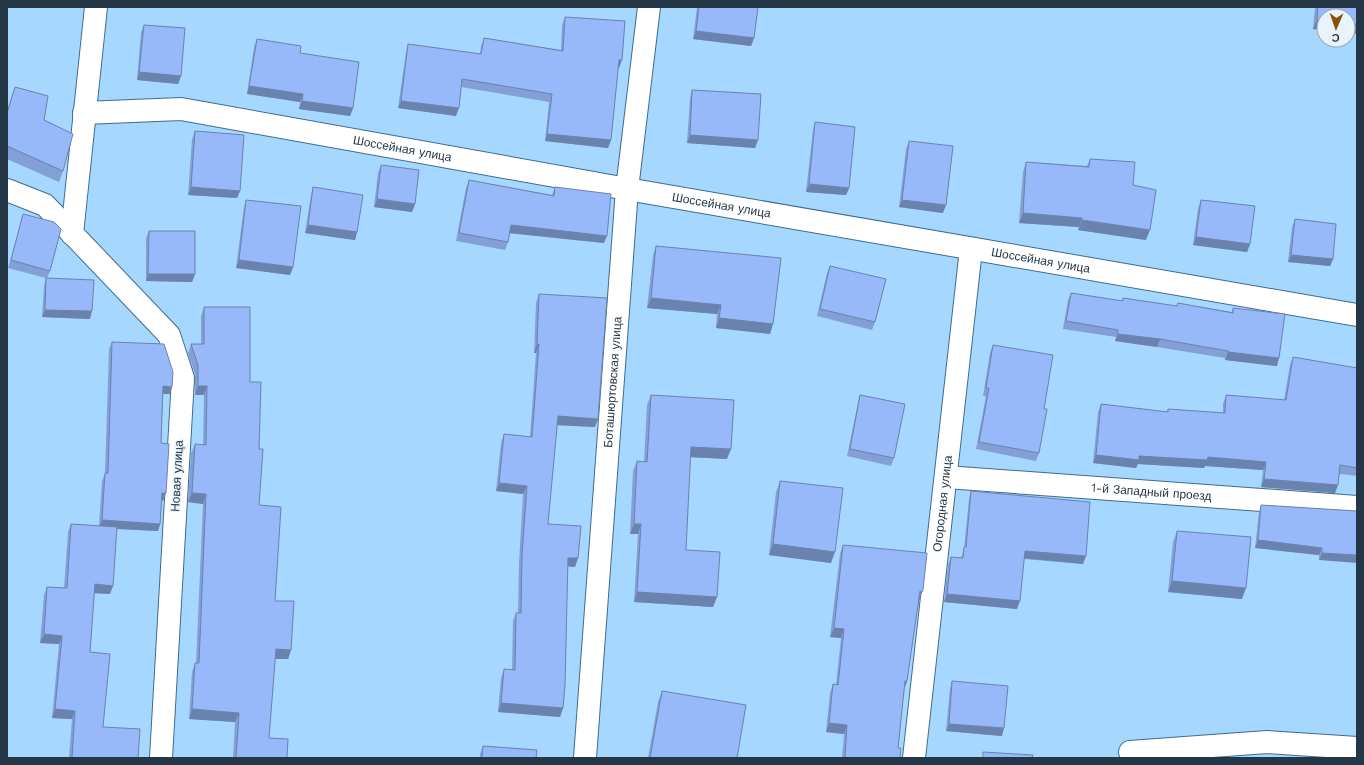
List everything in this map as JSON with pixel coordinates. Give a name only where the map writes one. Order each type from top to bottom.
[{"type":"street","points":[[72,234],[96,7]]},
{"type":"street","name":"Боташюртовская улица","points":[[585,758],[627,189],[649,7]]},
{"type":"street","name":"Шоссейная улица","points":[[84,113],[181,109],[627,189],[1357,315]]},
{"type":"street","name":"Новая улица","points":[[7,190],[45,205],[168,335],[183,378],[161,758]]},
{"type":"street","name":"Огородная улица","points":[[914,758],[971,249]]},
{"type":"street","name":"1-й Западный проезд","points":[[946,477],[1357,508]]},
{"type":"street","points":[[1130,752],[1267,742],[1357,748]]},
{"type":"building","points":[[699,7],[758,7],[754,38],[696,31]]},
{"type":"building","points":[[1357,7],[1357,24],[1356,8],[1318,8]]},
{"type":"building","points":[[565,17],[625,21],[622,60],[619,60],[611,140],[547,134],[552,94],[462,79],[459,108],[401,101],[408,44],[481,54],[484,38],[563,51]]},
{"type":"building","points":[[144,25],[185,28],[181,76],[139,72]]},
{"type":"building","points":[[257,39],[301,46],[300,53],[359,62],[353,108],[302,101],[303,94],[249,86]]},
{"type":"building","points":[[15,87],[48,96],[44,120],[73,134],[63,171],[7,146],[7,113]]},
{"type":"building","points":[[692,90],[761,94],[758,140],[690,135]]},
{"type":"building","points":[[815,122],[855,127],[849,188],[809,184]]},
{"type":"building","points":[[195,131],[244,135],[240,191],[191,187]]},
{"type":"building","points":[[909,141],[953,146],[946,205],[902,200]]},
{"type":"building","points":[[1090,159],[1135,162],[1133,185],[1156,190],[1150,230],[1082,220],[1082,218],[1023,213],[1026,162],[1089,167]]},
{"type":"building","points":[[381,165],[419,170],[415,204],[377,199]]},
{"type":"building","points":[[469,180],[554,196],[555,187],[611,194],[607,236],[511,225],[508,242],[459,233]]},
{"type":"building","points":[[313,187],[363,195],[357,232],[308,225]]},
{"type":"building","points":[[246,200],[301,206],[293,267],[239,260]]},
{"type":"building","points":[[1201,200],[1255,206],[1250,244],[1196,237]]},
{"type":"building","points":[[23,214],[54,222],[61,229],[50,271],[11,260]]},
{"type":"building","points":[[1295,219],[1336,224],[1333,259],[1291,255]]},
{"type":"building","points":[[149,231],[195,231],[195,274],[148,274]]},
{"type":"building","points":[[656,246],[781,258],[773,324],[719,318],[721,305],[651,298]]},
{"type":"building","points":[[830,266],[886,279],[875,322],[820,309]]},
{"type":"building","points":[[46,278],[94,280],[92,311],[45,310]]},
{"type":"building","points":[[1071,293],[1123,301],[1123,298],[1177,306],[1178,303],[1233,313],[1233,308],[1285,314],[1279,358],[1228,352],[1160,339],[1118,334],[1118,330],[1066,321]]},
{"type":"building","points":[[539,294],[607,298],[598,419],[558,416],[548,524],[581,526],[578,558],[568,558],[565,685],[563,708],[501,703],[504,669],[515,670],[516,613],[521,613],[522,555],[527,486],[499,483],[504,434],[532,437],[539,344],[537,344]]},
{"type":"building","points":[[204,307],[250,307],[250,382],[261,382],[259,449],[263,449],[259,505],[281,507],[275,601],[294,601],[291,650],[276,649],[269,738],[288,739],[287,758],[236,758],[239,713],[192,709],[195,663],[199,663],[206,494],[192,493],[195,444],[206,445],[207,386],[198,386],[198,365],[191,344],[204,344]]},
{"type":"building","points":[[112,342],[164,344],[173,372],[172,387],[163,386],[161,443],[169,444],[166,493],[162,493],[160,524],[102,520],[105,473],[108,473]]},
{"type":"building","points":[[993,345],[1053,355],[1044,409],[1047,409],[1039,453],[979,442],[989,388],[986,388]]},
{"type":"building","points":[[1293,357],[1357,368],[1357,468],[1340,465],[1338,485],[1264,479],[1266,462],[1208,457],[1207,460],[1139,456],[1139,460],[1096,455],[1101,404],[1168,412],[1168,409],[1225,413],[1226,395],[1286,400]]},
{"type":"building","points":[[651,395],[734,400],[731,449],[691,447],[686,550],[720,552],[717,597],[637,592],[641,524],[634,524],[637,461],[647,462]]},
{"type":"building","points":[[860,395],[905,404],[894,458],[850,449]]},
{"type":"building","points":[[780,481],[843,488],[835,552],[773,544]]},
{"type":"building","points":[[971,491],[1090,502],[1086,556],[1025,551],[1020,601],[947,594],[951,557],[963,558],[964,547],[966,547]]},
{"type":"building","points":[[1261,505],[1357,511],[1357,555],[1322,553],[1322,548],[1258,540]]},
{"type":"building","points":[[71,524],[117,527],[113,586],[95,584],[90,652],[110,654],[103,727],[140,729],[138,758],[72,758],[75,711],[55,709],[62,636],[44,634],[47,587],[67,588]]},
{"type":"building","points":[[1177,531],[1251,537],[1246,588],[1172,581]]},
{"type":"building","points":[[843,545],[927,553],[923,590],[922,592],[920,591],[907,681],[905,681],[898,748],[901,748],[900,758],[845,758],[847,725],[829,723],[833,684],[838,685],[844,629],[834,628]]},
{"type":"building","points":[[952,681],[1008,686],[1004,728],[949,724]]},
{"type":"building","points":[[662,691],[746,705],[737,758],[650,758]]},
{"type":"building","points":[[483,746],[537,750],[536,758],[482,758]]},
{"type":"building","points":[[983,752],[1033,755],[1032,758],[983,758]]}]
